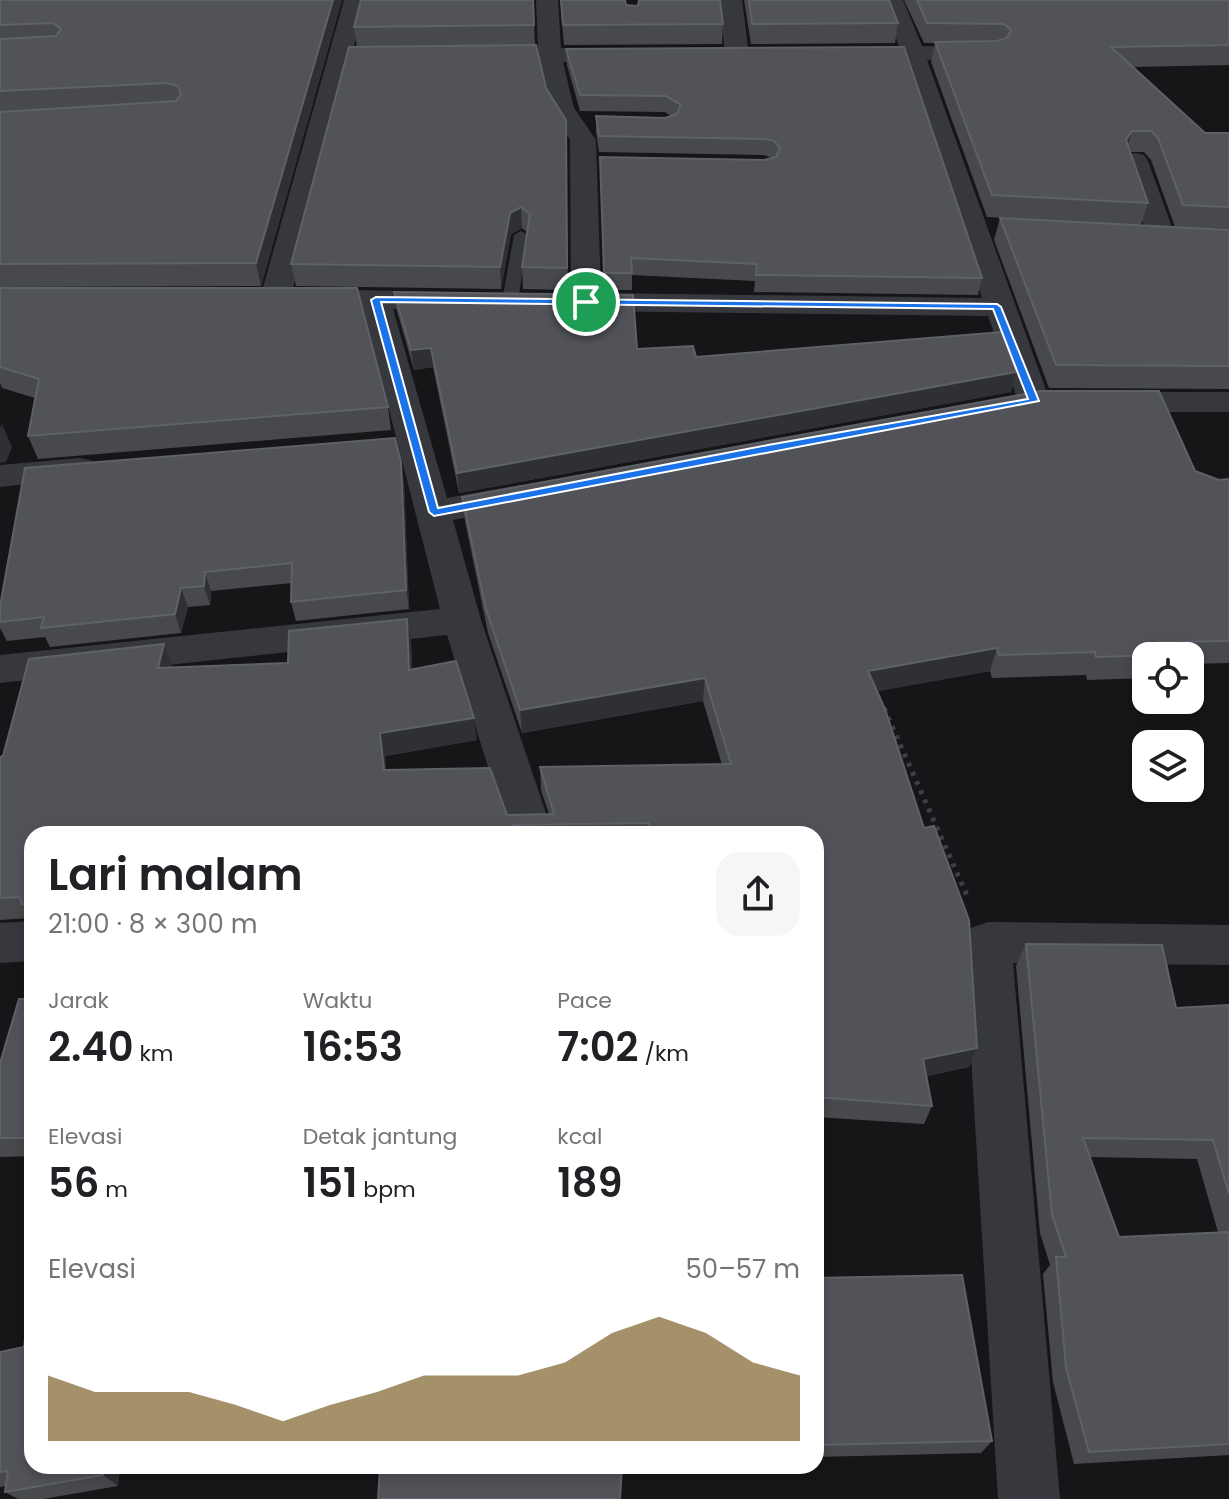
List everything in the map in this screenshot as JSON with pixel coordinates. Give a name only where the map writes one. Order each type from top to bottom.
[{"type":"street","points":[[275,298],[355,0]]},
{"type":"street","points":[[547,0],[549,56],[563,110],[582,134],[586,302]]},
{"type":"street","points":[[731,0],[729,55],[767,55]]},
{"type":"street","points":[[892,0],[915,54],[997,307],[1044,403],[1170,415],[1229,402]]},
{"type":"street","points":[[826,54],[992,52]]},
{"type":"street","points":[[460,56],[643,55]]},
{"type":"street","points":[[340,57],[430,57]]},
{"type":"street","points":[[573,121],[604,121]]},
{"type":"street","points":[[1130,236],[1175,238],[1135,161]]},
{"type":"street","points":[[582,163],[612,164]]},
{"type":"street","points":[[972,228],[1004,229]]},
{"type":"street","points":[[245,298],[997,307]]},
{"type":"street","points":[[376,300],[400,443],[434,512],[462,620],[528,826]]},
{"type":"street","points":[[0,476],[108,467]]},
{"type":"street","points":[[434,512],[556,489]]},
{"type":"street","points":[[0,669],[462,620]]},
{"type":"street","points":[[0,943],[24,942]]},
{"type":"street","points":[[1029,1499],[988,942],[1229,945]]},
{"type":"lane","points":[[510,301],[521,235]]},
{"type":"path","points":[[878,695],[988,942]]},
{"type":"building","points":[[0,0],[333,0],[256,263],[0,264],[0,112],[176,101],[181,94],[178,86],[167,83],[0,91],[0,39],[56,36],[61,29],[53,23],[0,25]]},
{"type":"building","points":[[361,0],[533,0],[534,25],[354,27]]},
{"type":"building","points":[[561,0],[625,0],[626,5],[638,6],[639,0],[720,0],[723,24],[563,25]]},
{"type":"building","points":[[749,0],[889,0],[898,23],[752,24]]},
{"type":"building","points":[[917,0],[1229,0],[1229,45],[1111,47],[1205,133],[1229,133],[1229,207],[1183,205],[1158,138],[1151,131],[1132,131],[1126,140],[1148,203],[992,195],[935,42],[997,41],[1007,38],[1011,30],[1004,24],[927,23]]},
{"type":"building","points":[[536,45],[546,88],[566,120],[567,268],[522,267],[530,214],[521,207],[510,213],[500,267],[291,264],[349,47]]},
{"type":"building","points":[[904,47],[982,278],[756,275],[757,264],[631,258],[632,273],[604,273],[600,157],[764,160],[776,157],[780,148],[774,141],[764,139],[599,136],[596,116],[665,118],[677,114],[681,105],[666,96],[580,95],[566,49]]},
{"type":"building","points":[[1000,218],[1229,230],[1229,366],[1056,365]]},
{"type":"building","points":[[0,288],[357,288],[388,407],[28,436],[39,379],[0,367]]},
{"type":"building","points":[[394,292],[633,295],[637,349],[693,346],[696,357],[1002,332],[1016,372],[457,473],[431,348],[411,350]]},
{"type":"building","points":[[1041,391],[1159,391],[1195,471],[1219,480],[1229,479],[1229,641],[1132,642],[1132,656],[1096,657],[1095,652],[999,655],[997,648],[868,671],[885,709],[924,828],[934,826],[969,920],[977,1048],[923,1059],[932,1106],[824,1098],[824,826],[649,826],[649,823],[24,826],[24,904],[19,897],[0,898],[0,757],[3,756],[29,659],[164,644],[158,668],[288,663],[289,631],[407,619],[409,670],[456,661],[474,718],[380,733],[384,770],[490,768],[507,815],[554,814],[540,767],[731,764],[705,678],[520,710],[486,609],[462,497]]},
{"type":"building","points":[[395,438],[401,462],[406,590],[291,602],[292,563],[205,572],[204,586],[181,588],[175,614],[41,628],[44,617],[0,622],[0,606],[25,468]]},
{"type":"building","points":[[1026,944],[1162,945],[1176,1008],[1229,1005],[1229,1194],[1213,1140],[1083,1138],[1119,1237],[1229,1232],[1229,1444],[1089,1452],[1066,1368],[1056,1257],[1066,1257],[1052,1215]]},
{"type":"building","points":[[19,999],[24,999],[24,1138],[0,1138],[0,1063]]},
{"type":"building","points":[[962,1275],[992,1441],[824,1445],[824,1278]]},
{"type":"building","points":[[24,1347],[24,1474],[103,1475],[5,1492],[8,1471],[0,1472],[0,1352]]},
{"type":"building","points":[[380,1474],[622,1474],[620,1499],[378,1499]]},
{"type":"route","points":[[376,300],[586,302],[997,307],[1034,401],[434,512],[376,300]]}]
